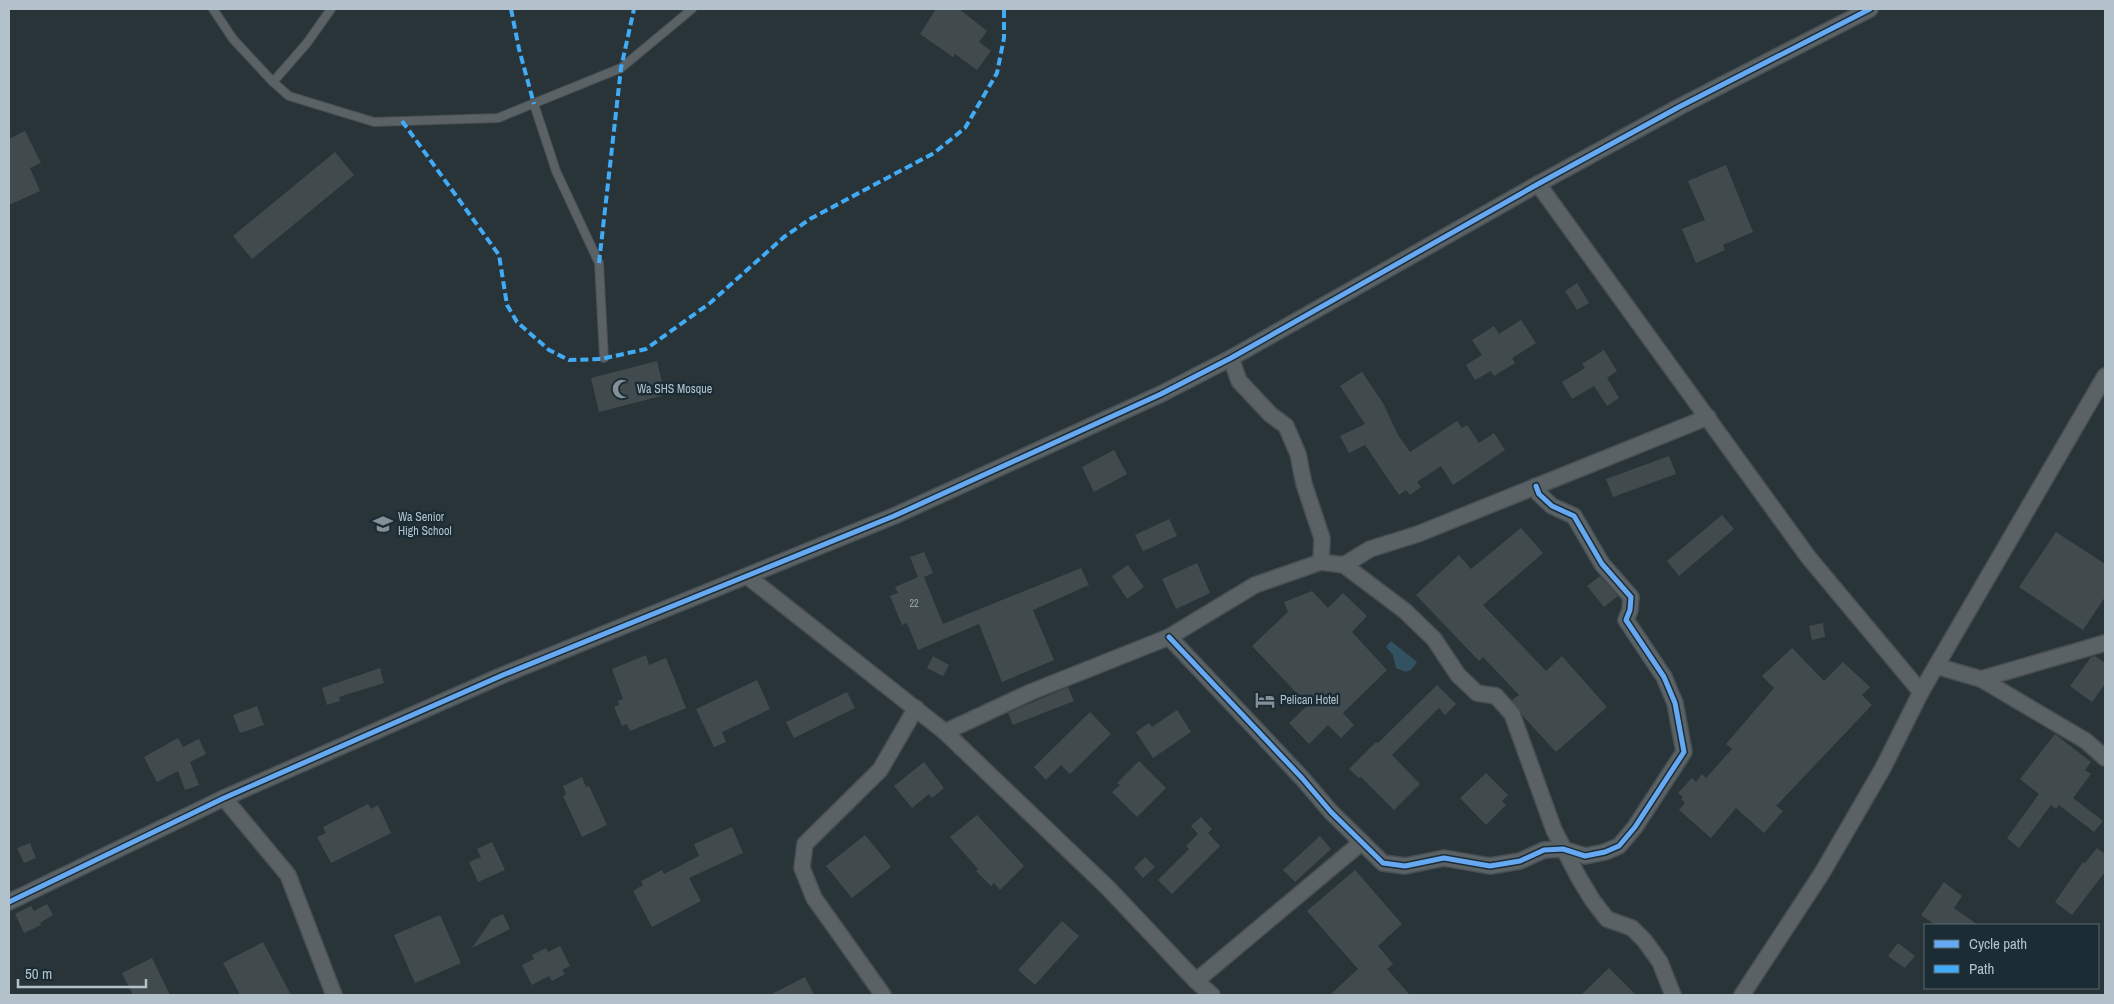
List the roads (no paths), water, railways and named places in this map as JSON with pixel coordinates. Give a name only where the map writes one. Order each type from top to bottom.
[{"type":"street","points":[[9,902],[224,798],[503,675],[894,516],[1161,394],[1231,358],[1538,184],[1679,107],[1870,9]]},
{"type":"street","points":[[1538,184],[1809,558],[1921,692]]},
{"type":"street","points":[[1231,358],[1239,381],[1270,414],[1286,426],[1298,454],[1304,484],[1322,538],[1321,562]]},
{"type":"street","points":[[1742,995],[1822,873],[1884,768],[1921,692],[2105,376]]},
{"type":"street","points":[[1344,565],[1370,549],[1418,534],[1708,417]]},
{"type":"street","points":[[1169,636],[1302,778],[1331,812],[1383,863],[1405,866],[1444,858],[1490,866],[1520,861],[1544,850],[1563,849],[1585,856],[1619,846],[1635,827],[1684,752],[1675,703],[1664,677],[1626,620],[1630,610],[1631,597],[1602,564],[1574,516],[1552,506],[1539,494],[1536,486]]},
{"type":"street","points":[[945,732],[1031,692],[1169,636],[1255,585],[1321,562],[1344,565],[1405,611],[1428,634],[1458,675],[1477,694],[1496,696],[1512,714],[1554,830],[1563,849],[1593,901],[1607,919],[1632,928],[1660,962],[1673,995]]},
{"type":"street","points":[[747,576],[945,732],[1108,888],[1196,981],[1212,995]]},
{"type":"street","points":[[1981,679],[2105,643]]},
{"type":"street","points":[[1936,666],[1981,679],[2086,741],[2105,758]]},
{"type":"street","points":[[883,995],[814,898],[802,868],[805,844],[880,770],[916,708]]},
{"type":"street","points":[[224,798],[288,875],[334,995]]},
{"type":"street","points":[[1196,981],[1362,842]]},
{"type":"lane","points":[[213,9],[233,39],[273,82],[290,96],[374,122],[498,118],[621,68],[692,9]]},
{"type":"lane","points":[[273,82],[307,42],[331,9]]},
{"type":"lane","points":[[534,104],[556,172],[599,263],[604,358]]},
{"type":"water","points":[[1391,641],[1417,662],[1411,670],[1406,672],[1396,668],[1393,655],[1386,647]]},
{"type":"place","name":"Wa SHS Mosque","points":[[622,389]]},
{"type":"place","name":"Wa Senior High School","points":[[383,524]]},
{"type":"place","name":"Pelican Hotel","points":[[1265,700]]}]
